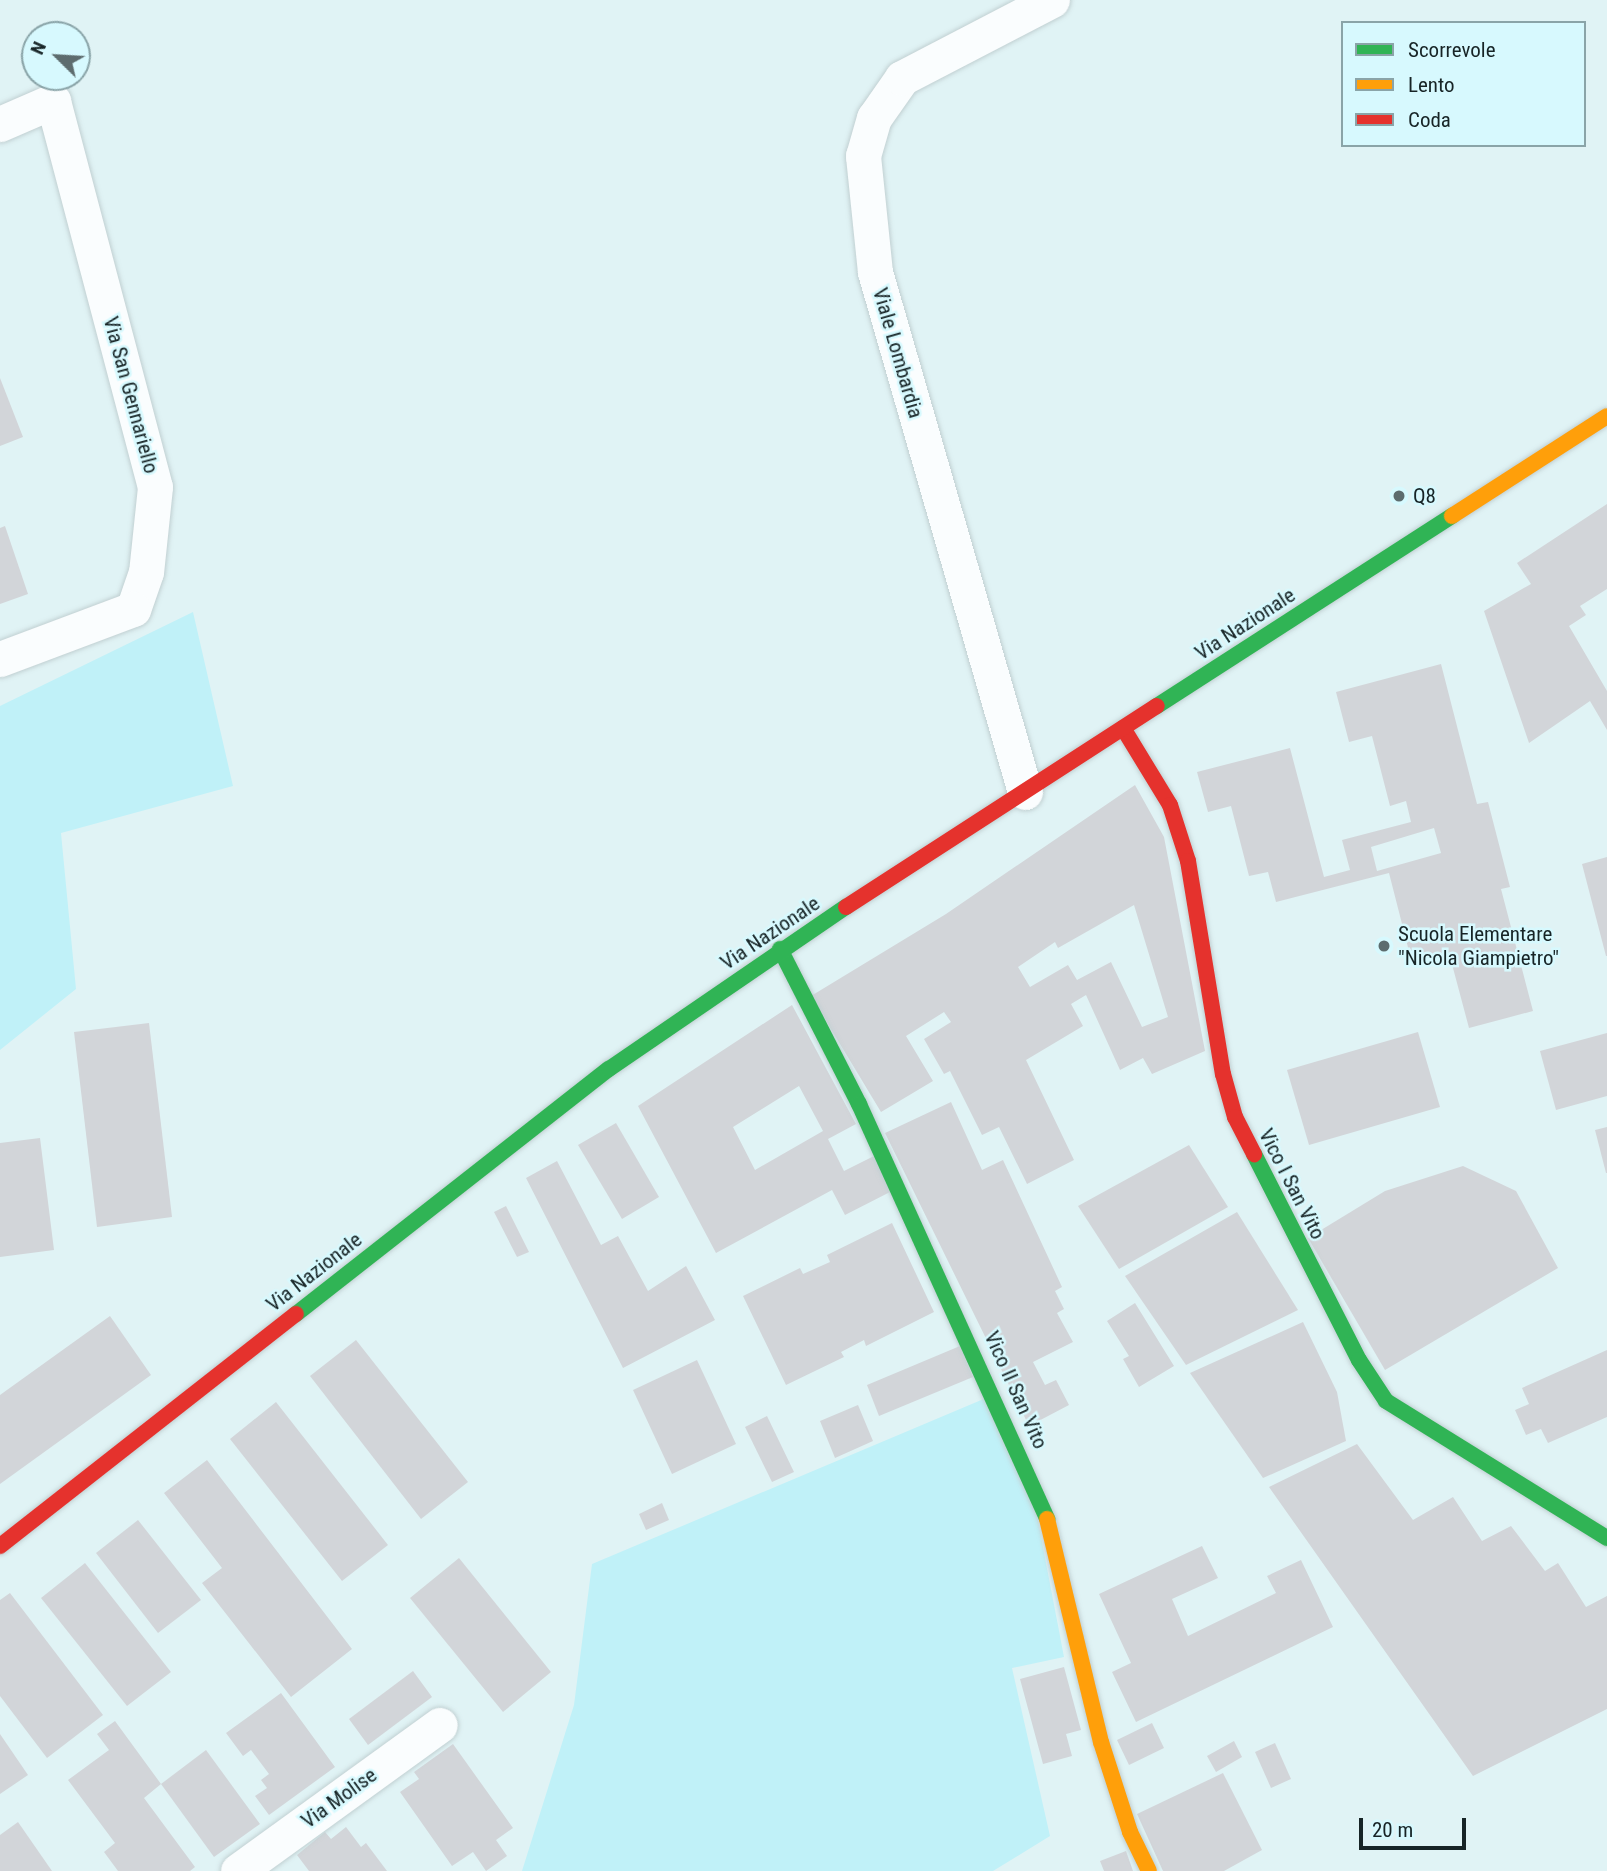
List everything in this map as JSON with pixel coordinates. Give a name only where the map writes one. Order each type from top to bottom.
[{"type":"street","name":"Viale Lombardia","points":[[1025,792],[875,272],[863,156],[874,118],[902,78],[1052,0]]},
{"type":"street","name":"Via San Gennariello","points":[[0,124],[53,101],[155,487],[146,572],[133,609],[0,659]]},
{"type":"street","name":"Via Nazionale","points":[[0,1546],[599,1076],[780,949],[1607,416]]},
{"type":"street","name":"Vico I San Vito","points":[[1122,728],[1170,805],[1188,861],[1234,1117],[1359,1360],[1385,1401],[1607,1538]]},
{"type":"street","name":"Vico II San Vito","points":[[780,949],[888,1166],[1045,1510],[1101,1742],[1130,1832],[1149,1871]]},
{"type":"street","name":"Via Molise","points":[[238,1871],[440,1725]]},
{"type":"shaded area","points":[[193,612],[233,786],[61,833],[76,989],[0,1050],[0,706]]},
{"type":"shaded area","points":[[986,1398],[1037,1516],[1064,1657],[1012,1668],[1050,1836],[993,1871],[522,1871],[574,1705],[592,1564]]},
{"type":"building","points":[[0,378],[23,437],[0,446]]},
{"type":"building","points":[[1607,504],[1607,589],[1580,606],[1586,615],[1569,626],[1607,691],[1607,730],[1590,701],[1529,743],[1484,611],[1531,584],[1517,563]]},
{"type":"building","points":[[5,526],[28,594],[0,604],[0,528]]},
{"type":"building","points":[[1441,664],[1477,804],[1488,802],[1510,887],[1501,889],[1533,1011],[1469,1028],[1449,953],[1412,963],[1389,873],[1276,902],[1268,872],[1249,876],[1231,806],[1208,812],[1197,772],[1290,748],[1324,877],[1350,870],[1342,840],[1411,822],[1406,801],[1390,806],[1372,736],[1349,742],[1336,692]],"holes":[[[1434,828],[1441,853],[1377,871],[1371,847]]]},
{"type":"building","points":[[1135,785],[1164,837],[1205,1051],[1152,1074],[1143,1058],[1120,1070],[1086,995],[1071,1004],[1083,1026],[1026,1060],[1074,1160],[1027,1184],[999,1127],[982,1135],[950,1071],[944,1074],[924,1039],[951,1022],[944,1012],[906,1036],[933,1081],[881,1112],[811,996],[946,914]],"holes":[[[1134,905],[1168,1017],[1142,1027],[1111,962],[1077,980],[1068,965],[1030,987],[1018,967],[1055,942],[1058,948]]]},
{"type":"building","points":[[1607,857],[1607,956],[1606,956],[1582,864]]},
{"type":"building","points":[[792,1005],[856,1124],[828,1139],[844,1171],[874,1156],[892,1191],[845,1215],[832,1190],[716,1253],[638,1106]],"holes":[[[799,1086],[823,1131],[755,1170],[733,1127]]]},
{"type":"building","points":[[149,1023],[172,1217],[97,1227],[74,1032]]},
{"type":"building","points":[[1418,1032],[1440,1107],[1309,1145],[1287,1070]]},
{"type":"building","points":[[1607,1033],[1607,1096],[1556,1110],[1540,1051]]},
{"type":"building","points":[[951,1102],[982,1170],[1003,1160],[1062,1287],[1055,1291],[1064,1309],[1057,1313],[1073,1342],[1033,1362],[1045,1385],[1056,1380],[1069,1405],[1029,1426],[885,1133]]},
{"type":"building","points":[[616,1123],[659,1197],[622,1219],[578,1145]]},
{"type":"building","points":[[1607,1127],[1607,1173],[1606,1173],[1595,1130]]},
{"type":"building","points":[[40,1138],[54,1250],[0,1257],[0,1143]]},
{"type":"building","points":[[1189,1145],[1228,1207],[1119,1269],[1078,1206]]},
{"type":"building","points":[[557,1161],[601,1245],[618,1236],[648,1291],[686,1266],[715,1320],[623,1368],[526,1178]]},
{"type":"building","points":[[1463,1166],[1516,1191],[1558,1268],[1385,1370],[1308,1238],[1385,1191]]},
{"type":"building","points":[[506,1206],[529,1252],[517,1257],[494,1212]]},
{"type":"building","points":[[1237,1212],[1298,1310],[1186,1365],[1125,1276]]},
{"type":"building","points":[[892,1223],[934,1312],[866,1346],[864,1340],[841,1352],[844,1357],[786,1385],[743,1296],[800,1268],[803,1274],[830,1262],[827,1255]]},
{"type":"building","points":[[1135,1303],[1174,1366],[1139,1387],[1123,1359],[1129,1356],[1107,1321]]},
{"type":"building","points":[[110,1316],[151,1375],[0,1484],[0,1395]]},
{"type":"building","points":[[1303,1322],[1337,1392],[1346,1441],[1263,1478],[1190,1373]]},
{"type":"building","points":[[356,1340],[468,1482],[421,1519],[310,1376]]},
{"type":"building","points":[[960,1346],[973,1377],[879,1416],[867,1385]]},
{"type":"building","points":[[1607,1350],[1607,1417],[1548,1443],[1541,1429],[1526,1435],[1515,1410],[1529,1404],[1522,1388]]},
{"type":"building","points":[[697,1360],[736,1444],[672,1474],[633,1390]]},
{"type":"building","points":[[276,1402],[388,1545],[342,1581],[230,1439]]},
{"type":"building","points":[[858,1405],[873,1441],[835,1458],[820,1421]]},
{"type":"building","points":[[767,1416],[794,1472],[772,1482],[745,1427]]},
{"type":"building","points":[[1357,1444],[1413,1520],[1453,1497],[1482,1541],[1511,1526],[1545,1571],[1558,1563],[1586,1607],[1607,1596],[1607,1709],[1473,1776],[1269,1487]]},
{"type":"building","points":[[207,1460],[352,1649],[291,1697],[202,1583],[222,1568],[164,1493]]},
{"type":"building","points":[[662,1503],[669,1520],[646,1530],[639,1514]]},
{"type":"building","points":[[138,1520],[201,1600],[158,1633],[96,1553]]},
{"type":"building","points":[[1202,1546],[1218,1578],[1172,1599],[1188,1636],[1276,1593],[1267,1576],[1301,1560],[1333,1627],[1136,1722],[1112,1672],[1131,1663],[1099,1594]]},
{"type":"building","points":[[459,1558],[551,1672],[503,1712],[410,1598]]},
{"type":"building","points":[[85,1563],[171,1672],[127,1706],[41,1598]]},
{"type":"building","points":[[10,1593],[103,1715],[47,1758],[0,1696],[0,1600]]},
{"type":"building","points":[[1064,1667],[1081,1730],[1066,1734],[1072,1756],[1043,1764],[1020,1679]]},
{"type":"building","points":[[413,1671],[432,1697],[368,1745],[349,1719]]},
{"type":"building","points":[[281,1693],[335,1767],[269,1815],[255,1796],[267,1788],[261,1780],[269,1774],[251,1750],[243,1756],[226,1733]]},
{"type":"building","points":[[115,1721],[161,1784],[144,1798],[195,1867],[190,1871],[118,1871],[104,1852],[115,1843],[68,1780],[109,1750],[97,1734]]},
{"type":"building","points":[[1152,1723],[1164,1748],[1129,1765],[1117,1740]]},
{"type":"building","points":[[0,1734],[28,1775],[0,1794]]},
{"type":"building","points":[[1234,1741],[1242,1757],[1216,1772],[1207,1756]]},
{"type":"building","points":[[1275,1743],[1291,1779],[1271,1788],[1255,1752]]},
{"type":"building","points":[[453,1744],[513,1828],[496,1840],[507,1856],[486,1871],[473,1852],[452,1866],[400,1792],[419,1779],[414,1772]]},
{"type":"building","points":[[206,1750],[260,1824],[214,1857],[161,1784]]},
{"type":"building","points":[[1223,1773],[1262,1850],[1224,1871],[1163,1871],[1137,1814]]},
{"type":"building","points":[[18,1822],[52,1871],[0,1871],[0,1835]]},
{"type":"building","points":[[346,1827],[361,1847],[366,1843],[387,1871],[309,1871],[297,1855],[325,1832],[331,1839]]},
{"type":"building","points":[[1126,1851],[1133,1871],[1104,1871],[1100,1861]]},
{"type":"traffic: fast","points":[[1157,706],[1452,516]]},
{"type":"traffic: fast","points":[[296,1314],[609,1069],[846,907]]},
{"type":"traffic: fast","points":[[780,949],[859,1104],[1047,1519]]},
{"type":"traffic: fast","points":[[1254,1154],[1359,1360],[1386,1401],[1607,1538]]},
{"type":"traffic: slow","points":[[1452,516],[1607,416]]},
{"type":"traffic: slow","points":[[1047,1519],[1101,1742],[1130,1832],[1149,1871]]},
{"type":"traffic: jam","points":[[846,907],[1157,706]]},
{"type":"traffic: jam","points":[[1123,728],[1170,805],[1188,861],[1223,1074],[1235,1117],[1254,1154]]},
{"type":"traffic: jam","points":[[0,1546],[296,1314]]},
{"type":"place","name":"Q8","points":[[1399,496]]},
{"type":"place","name":"Scuola Elementare \"Nicola Giampietro\"","points":[[1384,946]]}]
